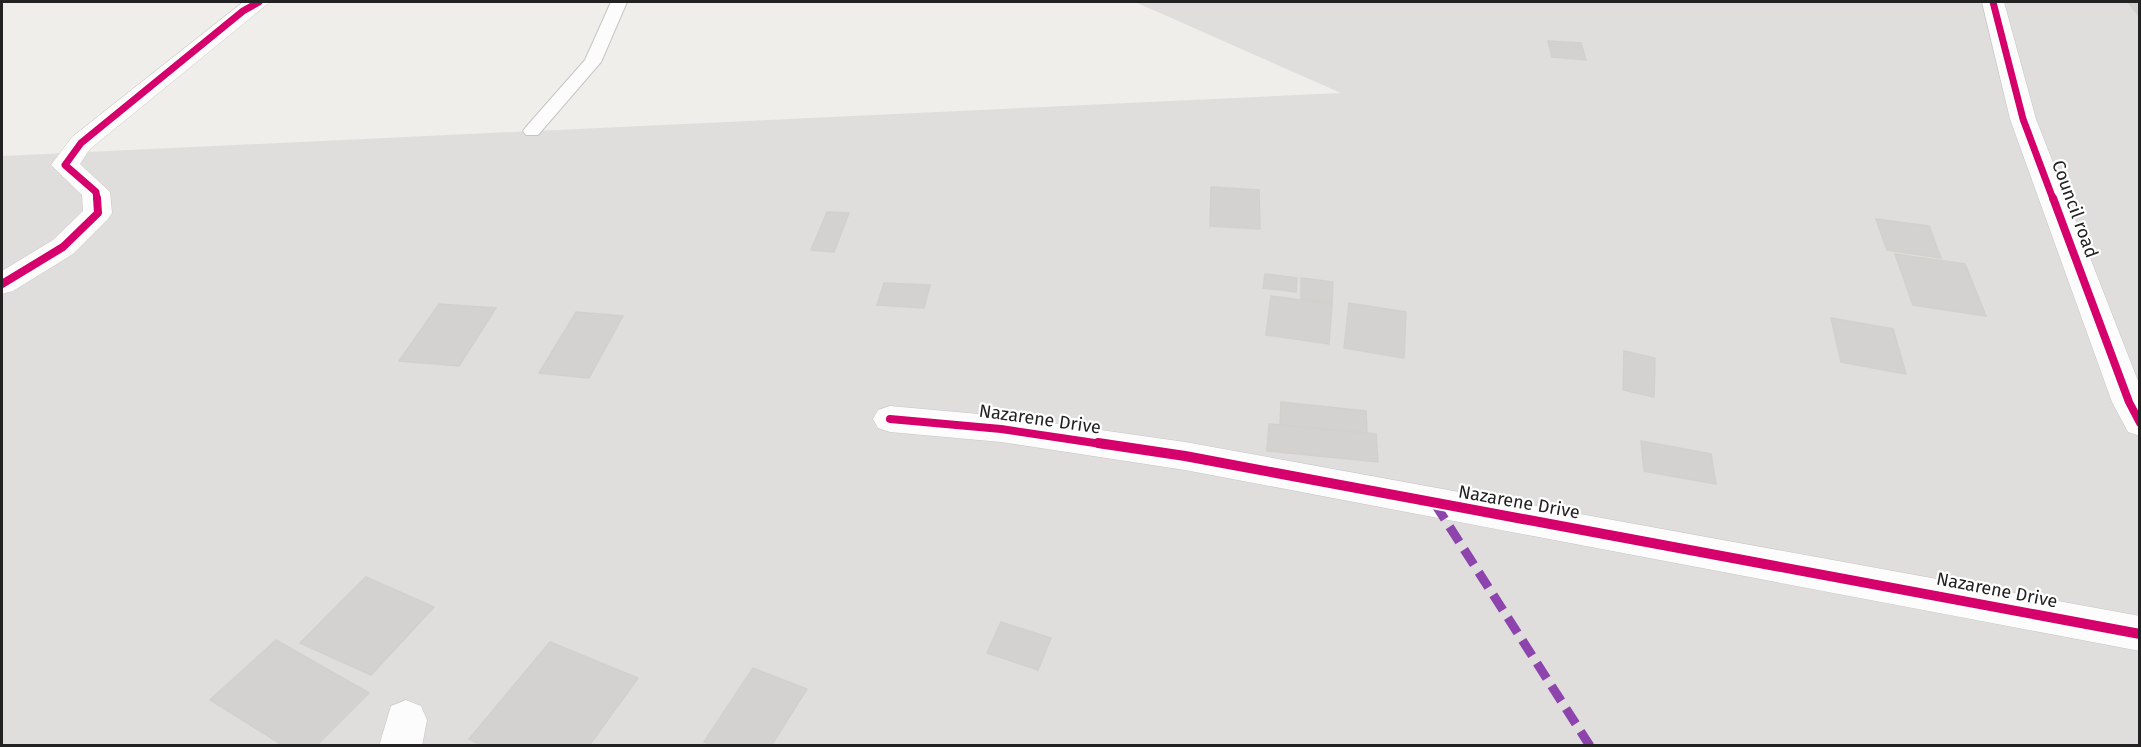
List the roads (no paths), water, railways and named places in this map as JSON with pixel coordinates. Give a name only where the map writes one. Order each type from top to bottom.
[{"type":"street","points":[[2,284],[63,247],[98,213],[96,192],[65,165],[81,144],[243,11],[259,2]]},
{"type":"street","name":"Council road","points":[[1993,2],[2023,119],[2129,402],[2139,423]]},
{"type":"street","name":"Nazarene Drive","points":[[890,419],[1001,429],[1185,456],[2139,634]]},
{"type":"lane","points":[[532,131],[593,62],[619,2]]}]
